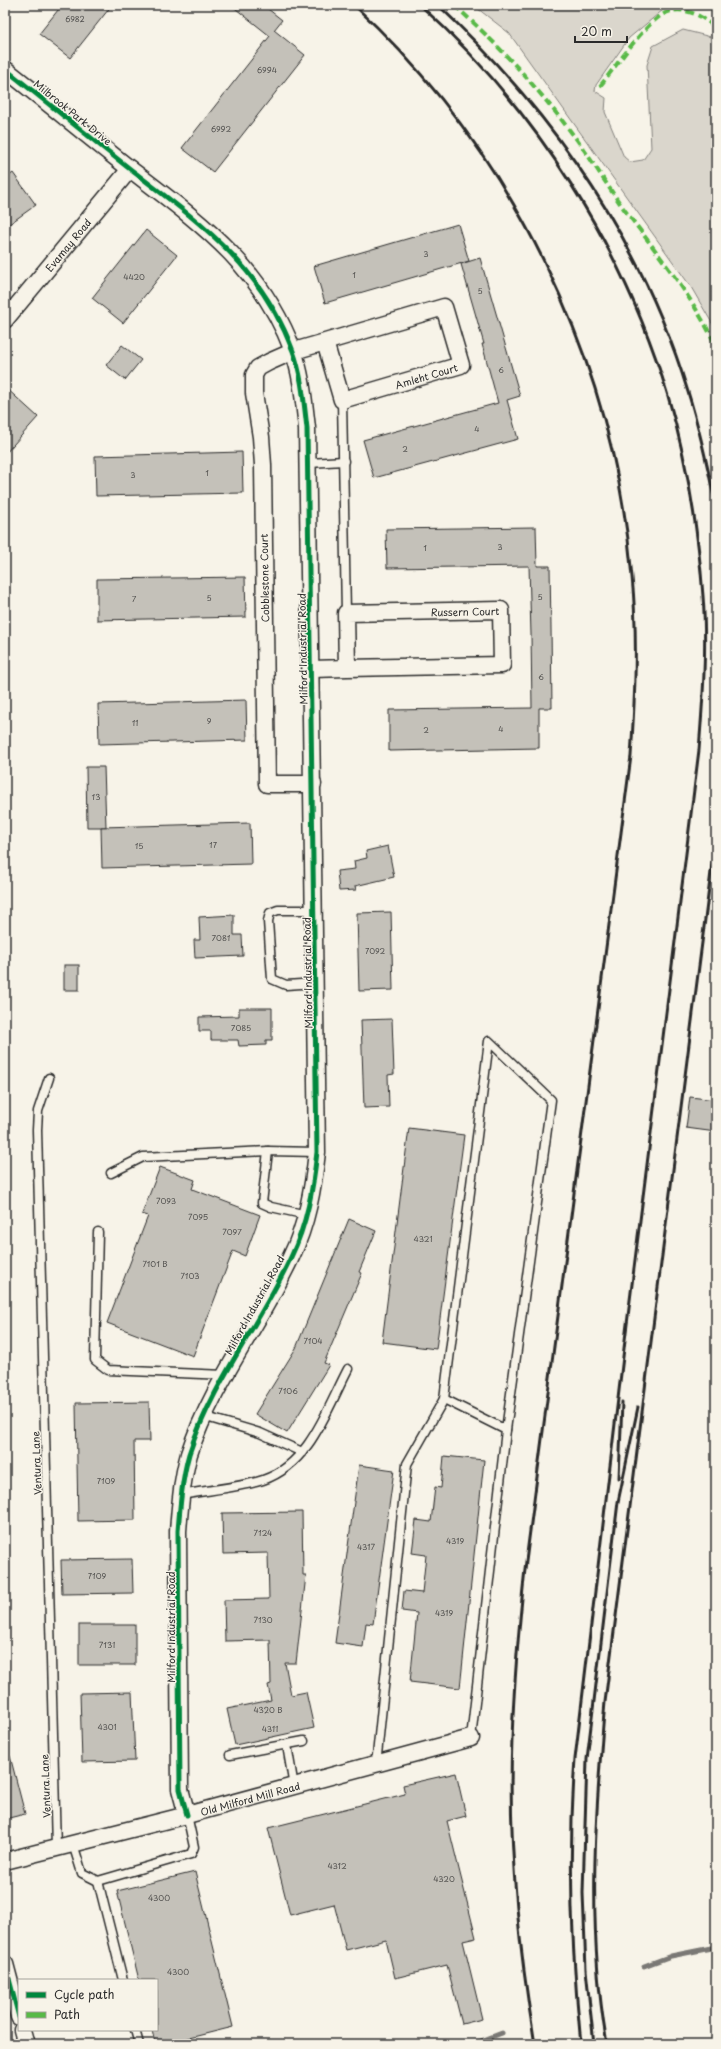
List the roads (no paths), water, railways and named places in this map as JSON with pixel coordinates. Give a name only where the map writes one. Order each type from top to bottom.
[{"type":"street","name":"Milbrook Park Drive","points":[[5,69],[130,169]]},
{"type":"street","name":"Evamay Road","points":[[5,320],[130,169]]},
{"type":"street","name":"Milford Industrial Road","points":[[130,169],[197,220],[223,243],[248,271],[280,321],[294,352],[302,386],[308,428],[317,1152],[307,1216],[292,1256],[269,1301],[225,1375],[203,1416],[189,1454],[181,1495],[178,1532],[180,1789],[187,1815]]},
{"type":"street","name":"Amleht Court","points":[[294,352],[444,307],[461,365],[342,400]]},
{"type":"street","points":[[325,342],[342,400]]},
{"type":"street","name":"Cobblestone Court","points":[[294,352],[258,368],[254,375],[253,382],[261,436],[263,466],[267,784],[313,784]]},
{"type":"street","name":"Russern Court","points":[[312,669],[502,665],[501,610],[346,613]]},
{"type":"street","points":[[346,613],[347,668]]},
{"type":"street","name":"Old Milford Mill Road","points":[[5,1861],[187,1815],[471,1738]]},
{"type":"street","points":[[5,1964],[18,2013]]},
{"type":"street","points":[[22,2031],[26,2044]]},
{"type":"lane","points":[[342,400],[346,613]]},
{"type":"lane","points":[[309,463],[344,461]]},
{"type":"lane","points":[[315,910],[278,910],[270,914],[268,921],[272,979],[286,985],[316,983]]},
{"type":"lane","points":[[376,1764],[408,1464],[444,1399],[489,1041],[551,1100],[506,1430],[471,1738]]},
{"type":"lane","name":"Ventura Lane","points":[[48,1078],[38,1111],[37,1130],[56,1848]]},
{"type":"lane","points":[[111,1173],[143,1157],[268,1151],[317,1152]]},
{"type":"lane","points":[[268,1151],[262,1203],[271,1207],[307,1216]]},
{"type":"lane","points":[[98,1232],[95,1360],[108,1370],[225,1375]]},
{"type":"lane","points":[[181,1495],[262,1480],[281,1472],[302,1452],[309,1443],[348,1369]]},
{"type":"lane","points":[[444,1399],[506,1430]]},
{"type":"lane","points":[[203,1416],[260,1433],[302,1452]]},
{"type":"lane","points":[[230,1755],[304,1741]]},
{"type":"lane","points":[[287,1745],[294,1786]]},
{"type":"lane","points":[[73,1844],[82,1873],[98,1881],[191,1854],[194,1847],[187,1815]]},
{"type":"lane","points":[[98,1881],[123,1979]]},
{"type":"lane","points":[[135,2031],[139,2044]]},
{"type":"waterway","points":[[644,1966],[671,1956],[716,1947]]},
{"type":"waterway","points":[[473,2044],[502,2033]]},
{"type":"railway","points":[[354,5],[411,63],[462,126],[507,194],[546,265],[578,340],[603,417],[621,496],[634,599],[635,689],[631,756],[525,1569],[515,1675],[511,1777],[513,1854],[519,1930],[535,2044]]},
{"type":"railway","points":[[420,5],[462,45],[501,89],[537,135],[571,184],[601,234],[627,287],[649,341],[668,396],[681,445],[695,520],[703,596],[705,654],[699,750],[625,1340],[575,1759],[571,1866],[573,1937],[581,2044]]},
{"type":"railway","points":[[438,5],[480,46],[556,135],[589,182],[619,231],[646,283],[669,336],[696,421],[707,463],[716,507]]},
{"type":"railway","points":[[607,2044],[601,2002],[595,1916],[598,1787],[605,1702],[716,833]]},
{"type":"railway","points":[[619,1478],[622,1402]]},
{"type":"railway","points":[[594,2044],[586,1970],[583,1893],[587,1759],[618,1502],[638,1407]]}]
